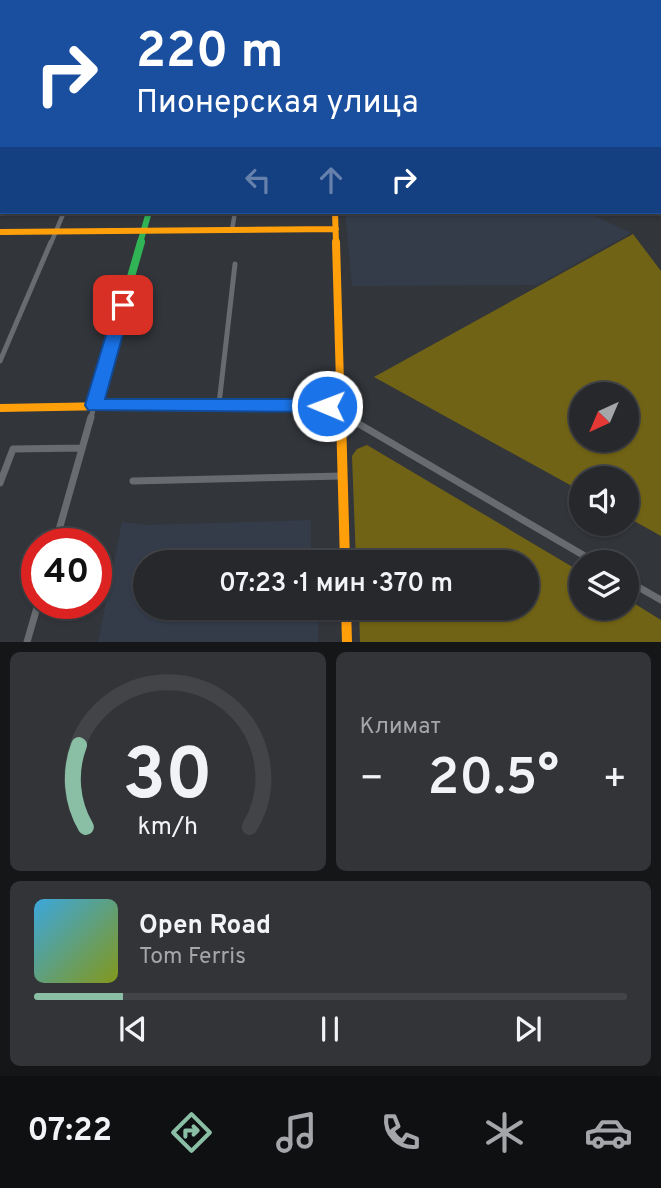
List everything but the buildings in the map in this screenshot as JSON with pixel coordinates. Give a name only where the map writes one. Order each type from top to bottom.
[{"type":"street","points":[[0,361],[63,214]]},
{"type":"street","points":[[60,528],[148,214]]},
{"type":"street","points":[[232,230],[235,214]]},
{"type":"street","points":[[335,214],[345,550]]},
{"type":"street","points":[[0,232],[336,229]]},
{"type":"street","points":[[219,404],[235,264]]},
{"type":"street","points":[[0,408],[219,404],[327,406],[574,550]]},
{"type":"street","points":[[0,483],[13,449],[82,448]]},
{"type":"street","points":[[133,481],[343,476]]},
{"type":"street","points":[[639,587],[661,600]]},
{"type":"street","points":[[27,642],[34,619]]},
{"type":"street","points":[[346,620],[347,642]]},
{"type":"shaded area","points":[[345,214],[590,214],[631,233],[537,285],[352,286]]},
{"type":"shaded area","points":[[633,234],[661,271],[661,536],[639,524],[639,466],[569,466],[569,484],[374,377]]},
{"type":"shaded area","points":[[367,445],[569,565],[569,620],[639,620],[639,606],[661,620],[661,642],[360,642],[359,620],[539,620],[539,550],[356,550],[352,456],[357,449]]},
{"type":"shaded area","points":[[311,520],[311,550],[133,550],[133,620],[319,620],[318,642],[98,642],[103,619],[112,619],[112,572],[122,522],[147,525]]},
{"type":"traffic: fast","points":[[94,406],[148,214]]},
{"type":"traffic: slow","points":[[335,214],[345,550]]},
{"type":"traffic: slow","points":[[0,232],[336,229]]},
{"type":"traffic: slow","points":[[0,408],[219,404],[327,406],[340,413]]},
{"type":"traffic: slow","points":[[346,620],[347,642]]},
{"type":"route","points":[[123,305],[94,405],[327,406]]}]
